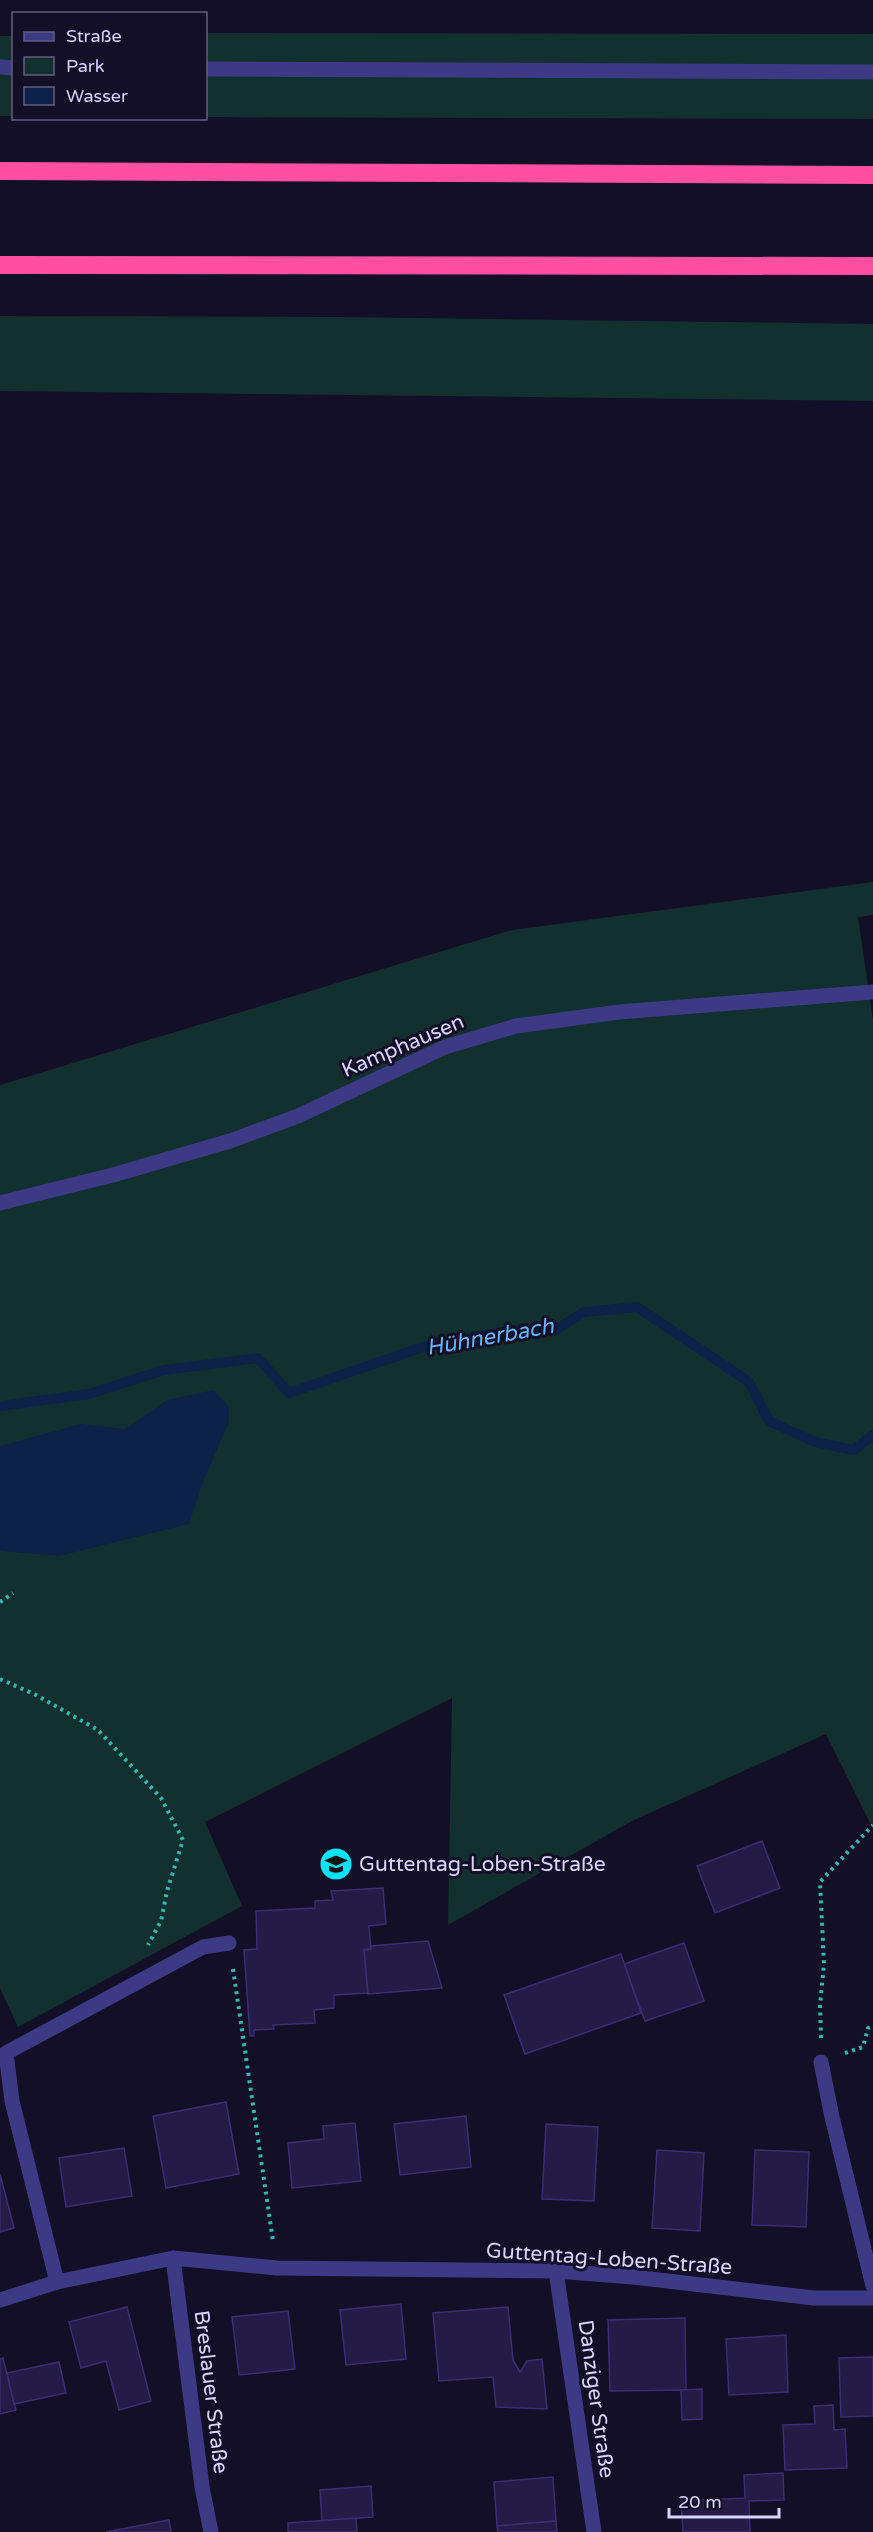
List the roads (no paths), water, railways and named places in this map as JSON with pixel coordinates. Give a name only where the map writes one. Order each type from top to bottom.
[{"type":"highway","points":[[0,171],[873,175]]},
{"type":"highway","points":[[0,265],[873,266]]},
{"type":"street","points":[[207,69],[873,72]]},
{"type":"street","name":"Kamphausen","points":[[0,1203],[113,1175],[230,1141],[298,1116],[446,1047],[516,1026],[619,1012],[873,992]]},
{"type":"street","points":[[57,2282],[12,2101],[6,2053],[203,1947],[229,1943]]},
{"type":"street","points":[[821,2062],[831,2117],[873,2286]]},
{"type":"street","name":"Guttentag-Loben-Straße","points":[[0,2300],[57,2282],[172,2258],[278,2268],[556,2271],[633,2277],[814,2298],[873,2298]]},
{"type":"street","name":"Breslauer Straße","points":[[172,2258],[202,2487],[211,2532]]},
{"type":"street","name":"Danziger Straße","points":[[556,2271],[594,2532]]},
{"type":"water","points":[[214,1390],[229,1407],[229,1422],[202,1484],[189,1524],[59,1556],[0,1551],[0,1446],[81,1424],[125,1429],[167,1400]]},
{"type":"waterway","name":"Hühnerbach","points":[[0,1406],[89,1394],[164,1370],[258,1358],[289,1393],[435,1343],[521,1329],[554,1331],[584,1312],[637,1307],[749,1382],[769,1421],[815,1442],[854,1450],[873,1435]]},
{"type":"place","name":"Guttentag-Loben-Straße","points":[[336,1864]]}]
